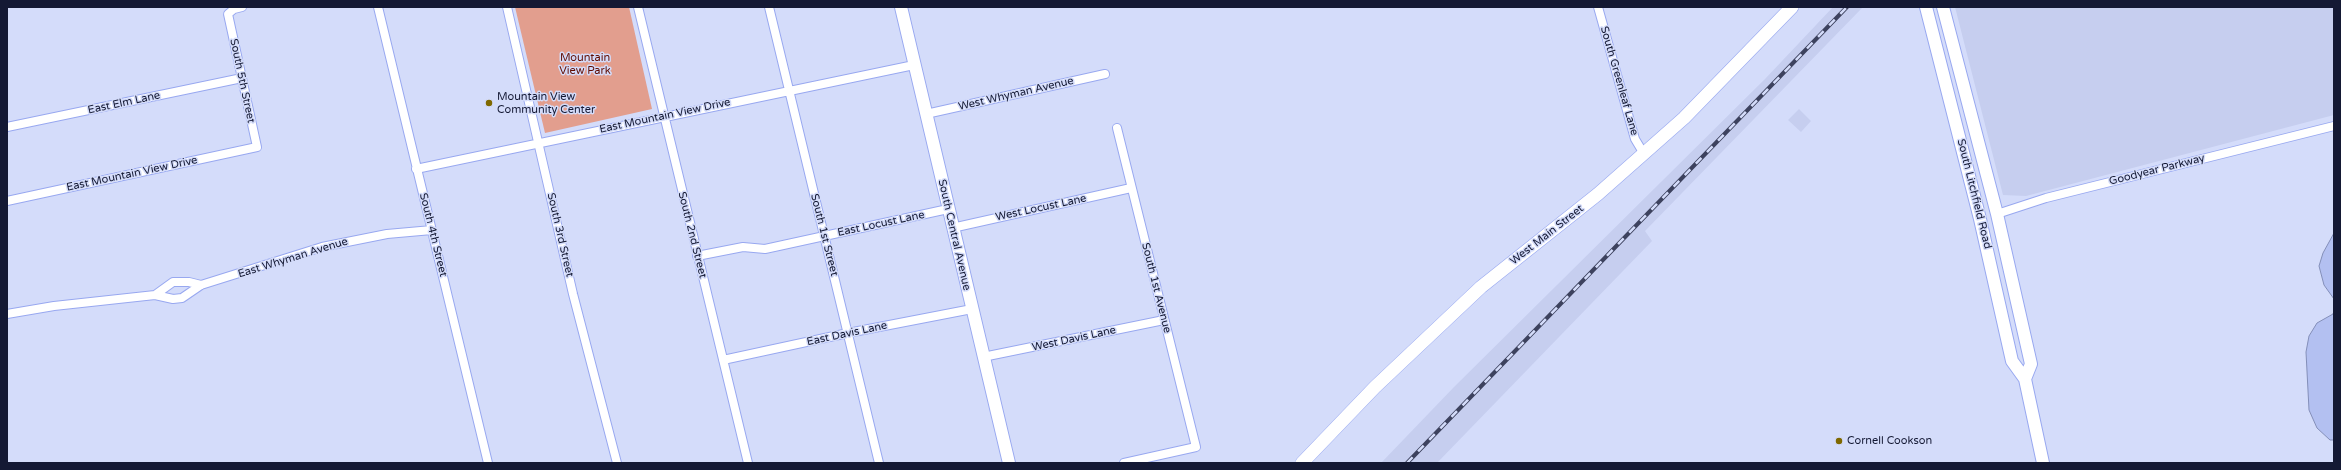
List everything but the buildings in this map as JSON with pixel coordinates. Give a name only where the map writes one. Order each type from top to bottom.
[{"type":"main road","name":"South Central Avenue","points":[[900,7],[1009,463]]},
{"type":"main road","name":"West Main Street","points":[[1302,463],[1381,381],[1481,287],[1598,194],[1684,118],[1792,7]]},
{"type":"main road","name":"South Litchfield Road","points":[[1926,7],[1980,219],[2012,361],[2025,379],[2043,463]]},
{"type":"main road","name":"South Litchfield Road","points":[[1944,7],[1997,214],[2031,364]]},
{"type":"main road","name":"Goodyear Parkway","points":[[1980,219],[1997,214]]},
{"type":"main road","points":[[2012,361],[2031,364],[2025,379]]},
{"type":"street","name":"South 5th Street","points":[[242,7],[234,9],[228,14],[257,147]]},
{"type":"street","name":"South 4th Street","points":[[378,7],[488,463]]},
{"type":"street","name":"South 3rd Street","points":[[507,7],[573,294],[617,463]]},
{"type":"street","name":"South 2nd Street","points":[[638,7],[663,116],[748,463]]},
{"type":"street","name":"South 1st Street","points":[[769,7],[879,463]]},
{"type":"street","name":"South Greenleaf Lane","points":[[1598,7],[1635,139],[1644,154]]},
{"type":"street","name":"East Mountain View Drive","points":[[416,169],[663,116],[914,65]]},
{"type":"street","name":"West Whyman Avenue","points":[[926,114],[1106,74]]},
{"type":"street","name":"East Elm Lane","points":[[7,127],[242,78]]},
{"type":"street","name":"Goodyear Parkway","points":[[1997,214],[2046,198],[2334,126]]},
{"type":"street","name":"South 1st Avenue","points":[[1117,128],[1196,447],[1124,463]]},
{"type":"street","name":"East Mountain View Drive","points":[[7,201],[257,147]]},
{"type":"street","name":"West Locust Lane","points":[[952,228],[1131,188]]},
{"type":"street","name":"East Locust Lane","points":[[697,256],[743,247],[765,249],[948,210]]},
{"type":"street","name":"East Whyman Avenue","points":[[7,314],[54,306],[155,295],[172,299],[182,298],[201,285],[322,247],[387,234],[432,230]]},
{"type":"street","name":"East Whyman Avenue","points":[[155,295],[173,282],[189,282],[201,285]]},
{"type":"street","name":"East Davis Lane","points":[[723,360],[848,333],[972,309]]},
{"type":"street","name":"West Davis Lane","points":[[983,357],[1164,320]]},
{"type":"shaded area","points":[[1833,7],[1863,7],[1645,231],[1652,241],[1437,463],[1381,463],[1454,387],[1765,79]]},
{"type":"shaded area","points":[[1955,7],[2334,7],[2334,115],[2026,196],[2003,195]]},
{"type":"shaded area","points":[[1799,109],[1811,121],[1801,132],[1788,120]]},
{"type":"shaded area","points":[[2334,233],[2334,299],[2324,285],[2319,266],[2323,253]]},
{"type":"shaded area","points":[[2334,311],[2334,440],[2330,440],[2317,428],[2309,410],[2306,352],[2309,336],[2317,323],[2333,314]]},
{"type":"green space","name":"Mountain View Park","points":[[515,7],[629,7],[652,109],[545,133]]},
{"type":"railway","points":[[1407,463],[1847,7]]},
{"type":"place","name":"Mountain View Community Center","points":[[489,103]]},
{"type":"place","name":"Cornell Cookson","points":[[1839,441]]}]
